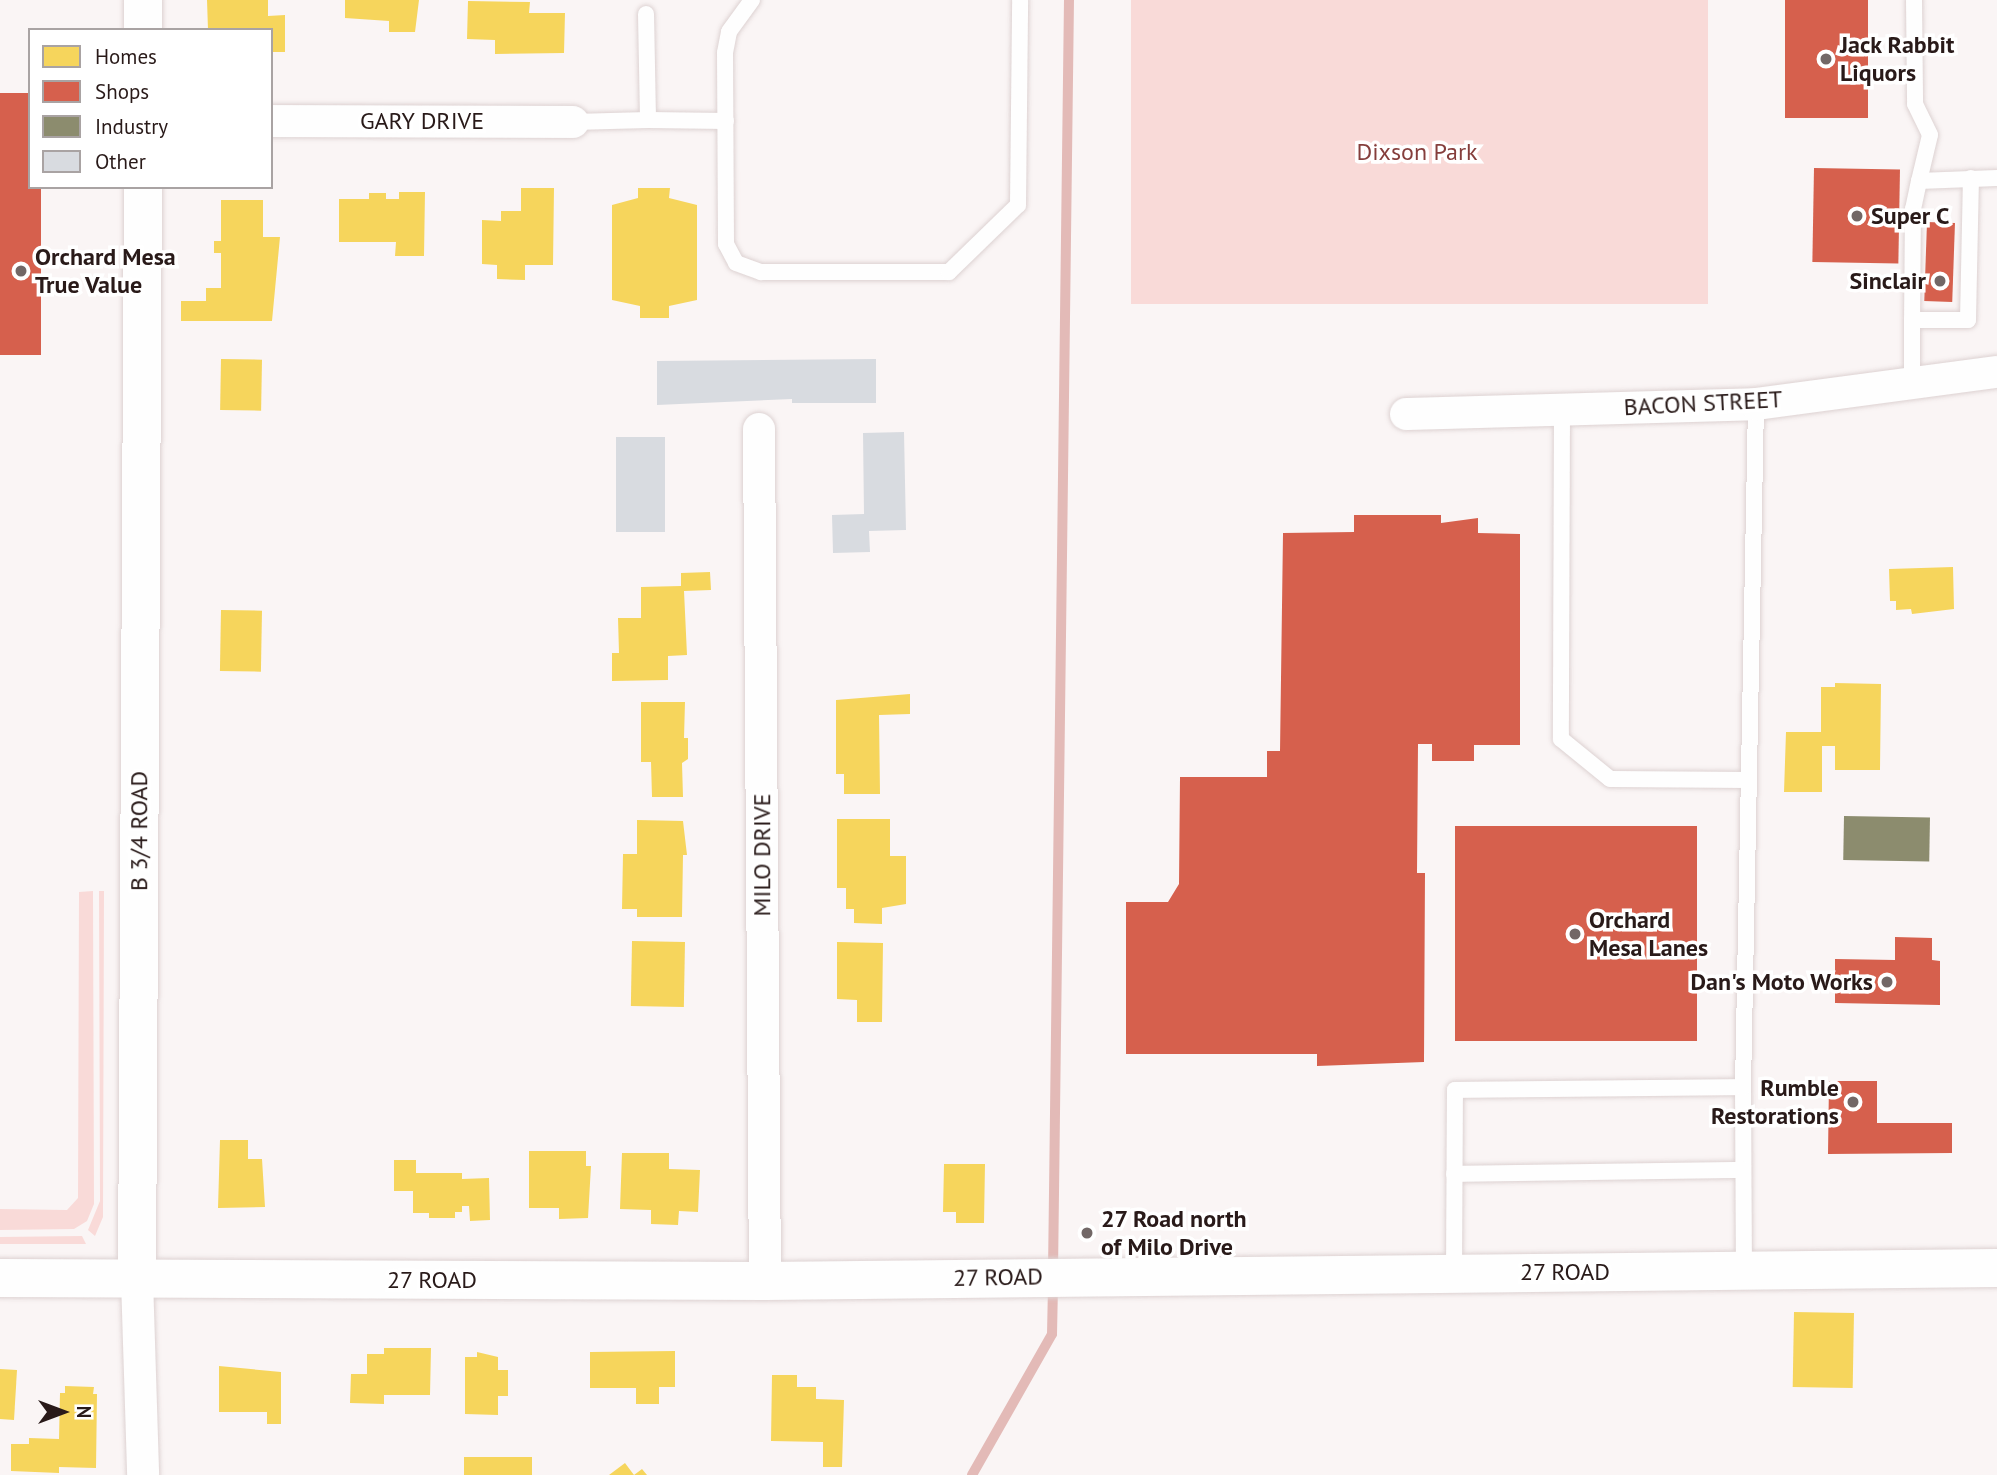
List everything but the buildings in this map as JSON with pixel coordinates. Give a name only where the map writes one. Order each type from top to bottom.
[{"type":"street","points":[[143,0],[143,28]]},
{"type":"street","name":"GARY DRIVE","points":[[273,121],[573,122]]},
{"type":"street","name":"B 3/4 ROAD","points":[[143,189],[137,1279],[143,1475]]},
{"type":"street","name":"BACON STREET","points":[[1406,414],[1756,404],[1997,372]]},
{"type":"street","name":"MILO DRIVE","points":[[759,429],[765,1281]]},
{"type":"street","name":"27 ROAD","points":[[0,1278],[765,1281],[1997,1268]]},
{"type":"lane","points":[[752,0],[729,33],[726,244],[736,263],[761,272],[949,272],[1018,205],[1020,0]]},
{"type":"lane","points":[[1912,383],[1912,320],[1919,260],[1913,209],[1930,135],[1915,104],[1914,0]]},
{"type":"lane","points":[[646,14],[648,120]]},
{"type":"lane","points":[[573,122],[726,121]]},
{"type":"lane","points":[[1912,320],[1968,320],[1962,261],[1971,178]]},
{"type":"lane","points":[[1919,181],[1997,178]]},
{"type":"lane","points":[[1744,1271],[1743,1087],[1756,404]]},
{"type":"lane","points":[[1562,409],[1561,739],[1610,779],[1749,780]]},
{"type":"lane","points":[[1454,1273],[1455,1090],[1743,1087]]},
{"type":"lane","points":[[1454,1174],[1743,1170]]},
{"type":"green space","name":"Dixson Park","points":[[1131,0],[1708,0],[1708,304],[1131,304]]},
{"type":"green space","points":[[93,891],[94,1204],[87,1221],[74,1229],[0,1230],[0,1209],[67,1210],[78,1198],[79,892]]},
{"type":"green space","points":[[99,891],[104,891],[103,1217],[95,1236],[88,1230],[100,1201]]},
{"type":"green space","points":[[82,1236],[86,1244],[0,1244],[0,1237]]},
{"type":"waterway","points":[[1053,1272],[1069,0]]},
{"type":"waterway","points":[[972,1475],[1052,1334],[1053,1287]]},
{"type":"place","name":"Jack Rabbit Liquors","points":[[1826,59]]},
{"type":"place","name":"Super C","points":[[1857,216]]},
{"type":"place","name":"Orchard Mesa True Value","points":[[21,271]]},
{"type":"place","name":"Sinclair","points":[[1940,281]]},
{"type":"place","name":"Orchard Mesa Lanes","points":[[1575,934]]},
{"type":"place","name":"Dan's Moto Works","points":[[1887,982]]},
{"type":"place","name":"Rumble Restorations","points":[[1853,1102]]},
{"type":"place","name":"27 Road north of Milo Drive","points":[[1087,1233]]}]
